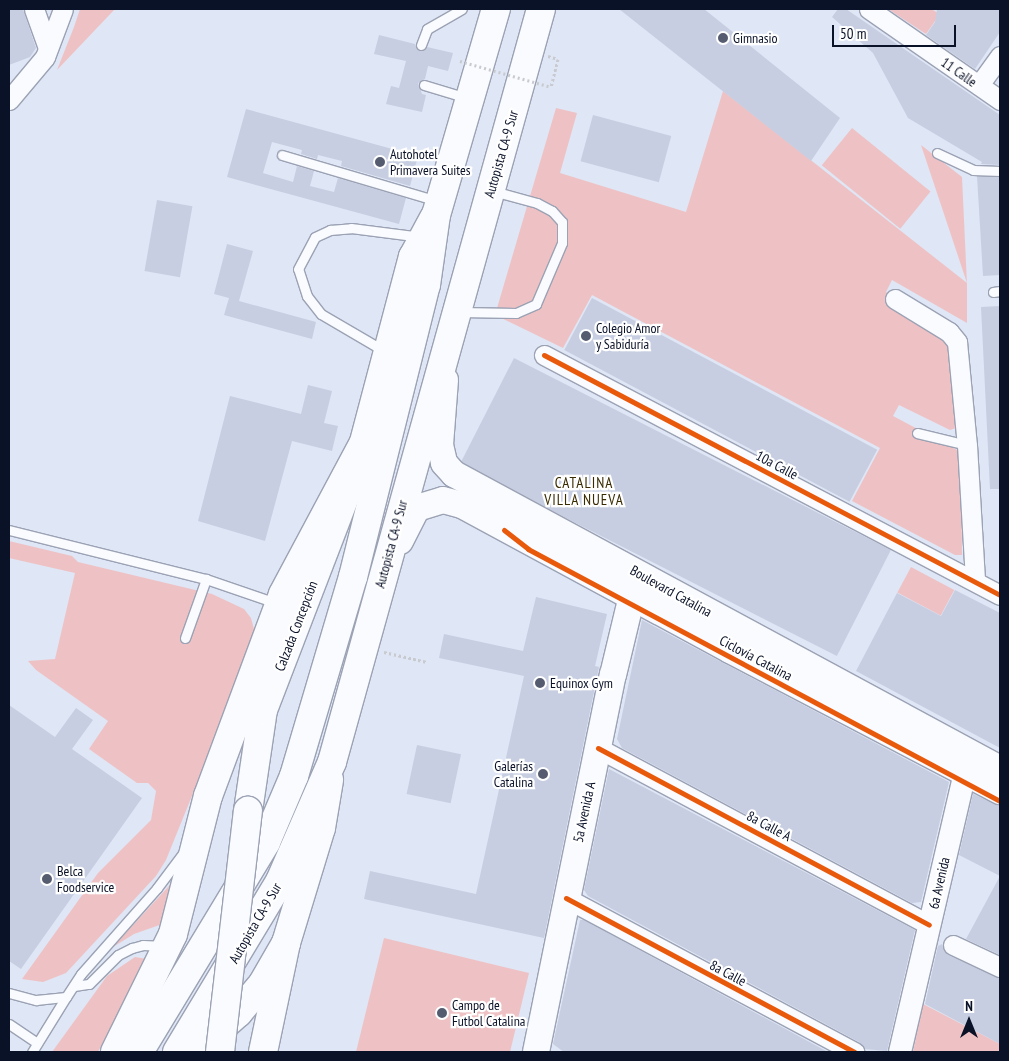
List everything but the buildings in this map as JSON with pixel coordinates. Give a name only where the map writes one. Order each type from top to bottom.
[{"type":"main road","name":"Autopista CA-9 Sur","points":[[139,1052],[266,842],[294,776],[355,567],[426,285],[433,218],[496,9]]},
{"type":"main road","name":"Autopista CA-9 Sur","points":[[177,1052],[280,881],[332,762],[384,567],[458,312],[541,9]]},
{"type":"main road","name":"Calzada Concepción","points":[[220,1052],[248,811],[263,710],[363,444],[413,257],[433,218]]},
{"type":"main road","name":"Boulevard Catalina","points":[[446,352],[440,445],[444,462],[504,515],[638,586],[1000,791]]},
{"type":"main road","points":[[115,1052],[166,947],[208,796],[279,604],[363,444]]},
{"type":"main road","name":"Boulevard Catalina","points":[[384,567],[398,546],[411,515],[426,504],[443,500],[504,515]]},
{"type":"main road","name":"5a Avenida A","points":[[537,1052],[566,898],[598,748],[638,586]]},
{"type":"main road","name":"Boulevard Catalina","points":[[735,640],[1000,769]]},
{"type":"main road","points":[[263,1052],[286,943],[312,868],[332,762]]},
{"type":"main road","points":[[194,1052],[238,1013],[264,983],[286,943]]},
{"type":"street","points":[[34,9],[48,48]]},
{"type":"street","points":[[9,100],[34,72],[48,48],[63,9]]},
{"type":"street","name":"11 Calle","points":[[869,9],[1000,100]]},
{"type":"street","points":[[979,85],[1000,56]]},
{"type":"street","points":[[895,299],[955,338],[968,445],[975,581]]},
{"type":"street","name":"10a Calle","points":[[544,355],[1000,595]]},
{"type":"street","name":"8a Calle A","points":[[598,748],[929,924]]},
{"type":"street","name":"6a Avenida","points":[[900,1052],[963,781],[968,774]]},
{"type":"street","name":"8a Calle","points":[[566,898],[854,1052]]},
{"type":"street","points":[[953,945],[1000,968]]},
{"type":"lane","points":[[421,45],[427,29],[462,9]]},
{"type":"lane","points":[[424,85],[470,99]]},
{"type":"lane","points":[[937,153],[972,170],[1000,171]]},
{"type":"lane","points":[[282,155],[433,218]]},
{"type":"lane","points":[[458,312],[516,313],[536,304],[562,243],[562,222],[552,211],[537,203],[491,190]]},
{"type":"lane","points":[[388,353],[321,314],[307,296],[298,269],[316,237],[330,230],[433,218]]},
{"type":"lane","points":[[917,433],[968,445]]},
{"type":"lane","points":[[9,530],[206,579],[279,604]]},
{"type":"lane","points":[[185,638],[206,579]]},
{"type":"lane","points":[[32,1052],[81,974],[157,888],[198,831]]},
{"type":"lane","points":[[74,986],[89,984],[118,955],[132,948],[151,944],[166,947]]},
{"type":"lane","points":[[9,993],[36,1000],[66,997]]},
{"type":"lane","points":[[9,1024],[37,1043]]},
{"type":"path","points":[[460,61],[551,87],[558,59]]},
{"type":"path","points":[[364,647],[427,662]]},
{"type":"shaded area","points":[[80,9],[115,9],[57,70],[74,27]]},
{"type":"shaded area","points":[[888,9],[931,9],[940,14],[926,34]]},
{"type":"shaded area","points":[[723,91],[967,283],[967,323],[892,280],[886,292],[955,331],[956,428],[950,430],[899,405],[893,416],[961,452],[962,555],[955,555],[852,501],[880,448],[592,295],[563,348],[495,315],[556,108],[577,113],[560,173],[686,212]]},
{"type":"shaded area","points":[[852,128],[930,192],[900,229],[822,165]]},
{"type":"shaded area","points":[[921,145],[962,177],[967,283]]},
{"type":"shaded area","points":[[9,541],[72,556],[78,562],[212,594],[244,609],[251,618],[255,633],[254,643],[166,860],[156,876],[66,973],[43,982],[22,979],[98,873],[151,820],[156,791],[148,783],[137,783],[89,749],[108,721],[36,670],[28,661],[55,659],[75,573],[9,558]]},
{"type":"shaded area","points":[[911,567],[954,590],[941,616],[897,593]]},
{"type":"shaded area","points":[[179,875],[168,922],[134,934],[113,947]]},
{"type":"shaded area","name":"Campo de Futbol Catalina","points":[[384,938],[529,973],[510,1052],[356,1052]]},
{"type":"shaded area","points":[[135,957],[147,959],[98,1052],[52,1052],[107,976]]},
{"type":"shaded area","points":[[923,1004],[1000,1044],[1000,1052],[913,1052]]},
{"type":"cycle path","points":[[544,355],[1000,595]]},
{"type":"cycle path","name":"Ciclovía Catalina","points":[[504,530],[528,549],[1000,801]]},
{"type":"cycle path","points":[[598,748],[929,925]]},
{"type":"cycle path","points":[[566,898],[854,1052]]},
{"type":"place","name":"Gimnasio","points":[[723,38]]},
{"type":"place","name":"Autohotel Primavera Suites","points":[[380,162]]},
{"type":"place","name":"Colegio Amor y Sabiduría","points":[[586,336]]},
{"type":"place","name":"Equinox Gym","points":[[540,683]]},
{"type":"place","name":"Galerías Catalina","points":[[543,774]]},
{"type":"place","name":"Belca Foodservice","points":[[47,879]]},
{"type":"place","name":"Campo de Futbol Catalina","points":[[442,1013]]},
{"type":"district","name":"CATALINA VILLA NUEVA","points":[[584,490]]}]
